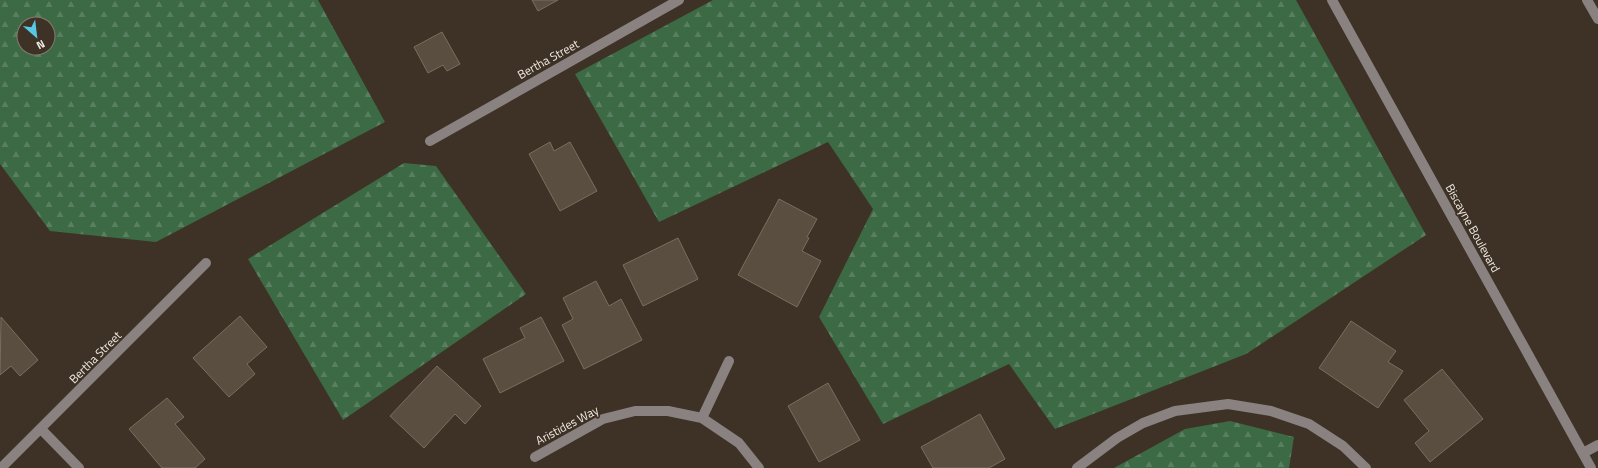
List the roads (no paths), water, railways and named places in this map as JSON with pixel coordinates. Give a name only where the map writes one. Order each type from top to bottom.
[{"type":"street","name":"Bertha Street","points":[[430,141],[679,0]]},
{"type":"street","name":"Biscayne Boulevard","points":[[1332,0],[1591,468]]},
{"type":"street","points":[[1588,0],[1598,19]]},
{"type":"street","name":"Bertha Street","points":[[1,468],[206,264]]},
{"type":"street","points":[[702,418],[729,361]]},
{"type":"street","points":[[1077,468],[1117,438],[1143,423],[1175,412],[1228,404],[1271,411],[1310,424],[1343,446],[1366,468]]},
{"type":"street","name":"Aristides Way","points":[[535,457],[603,419],[635,411],[668,411],[702,418],[739,443],[759,468]]},
{"type":"street","points":[[41,429],[79,468]]},
{"type":"street","points":[[1583,453],[1598,445]]}]
